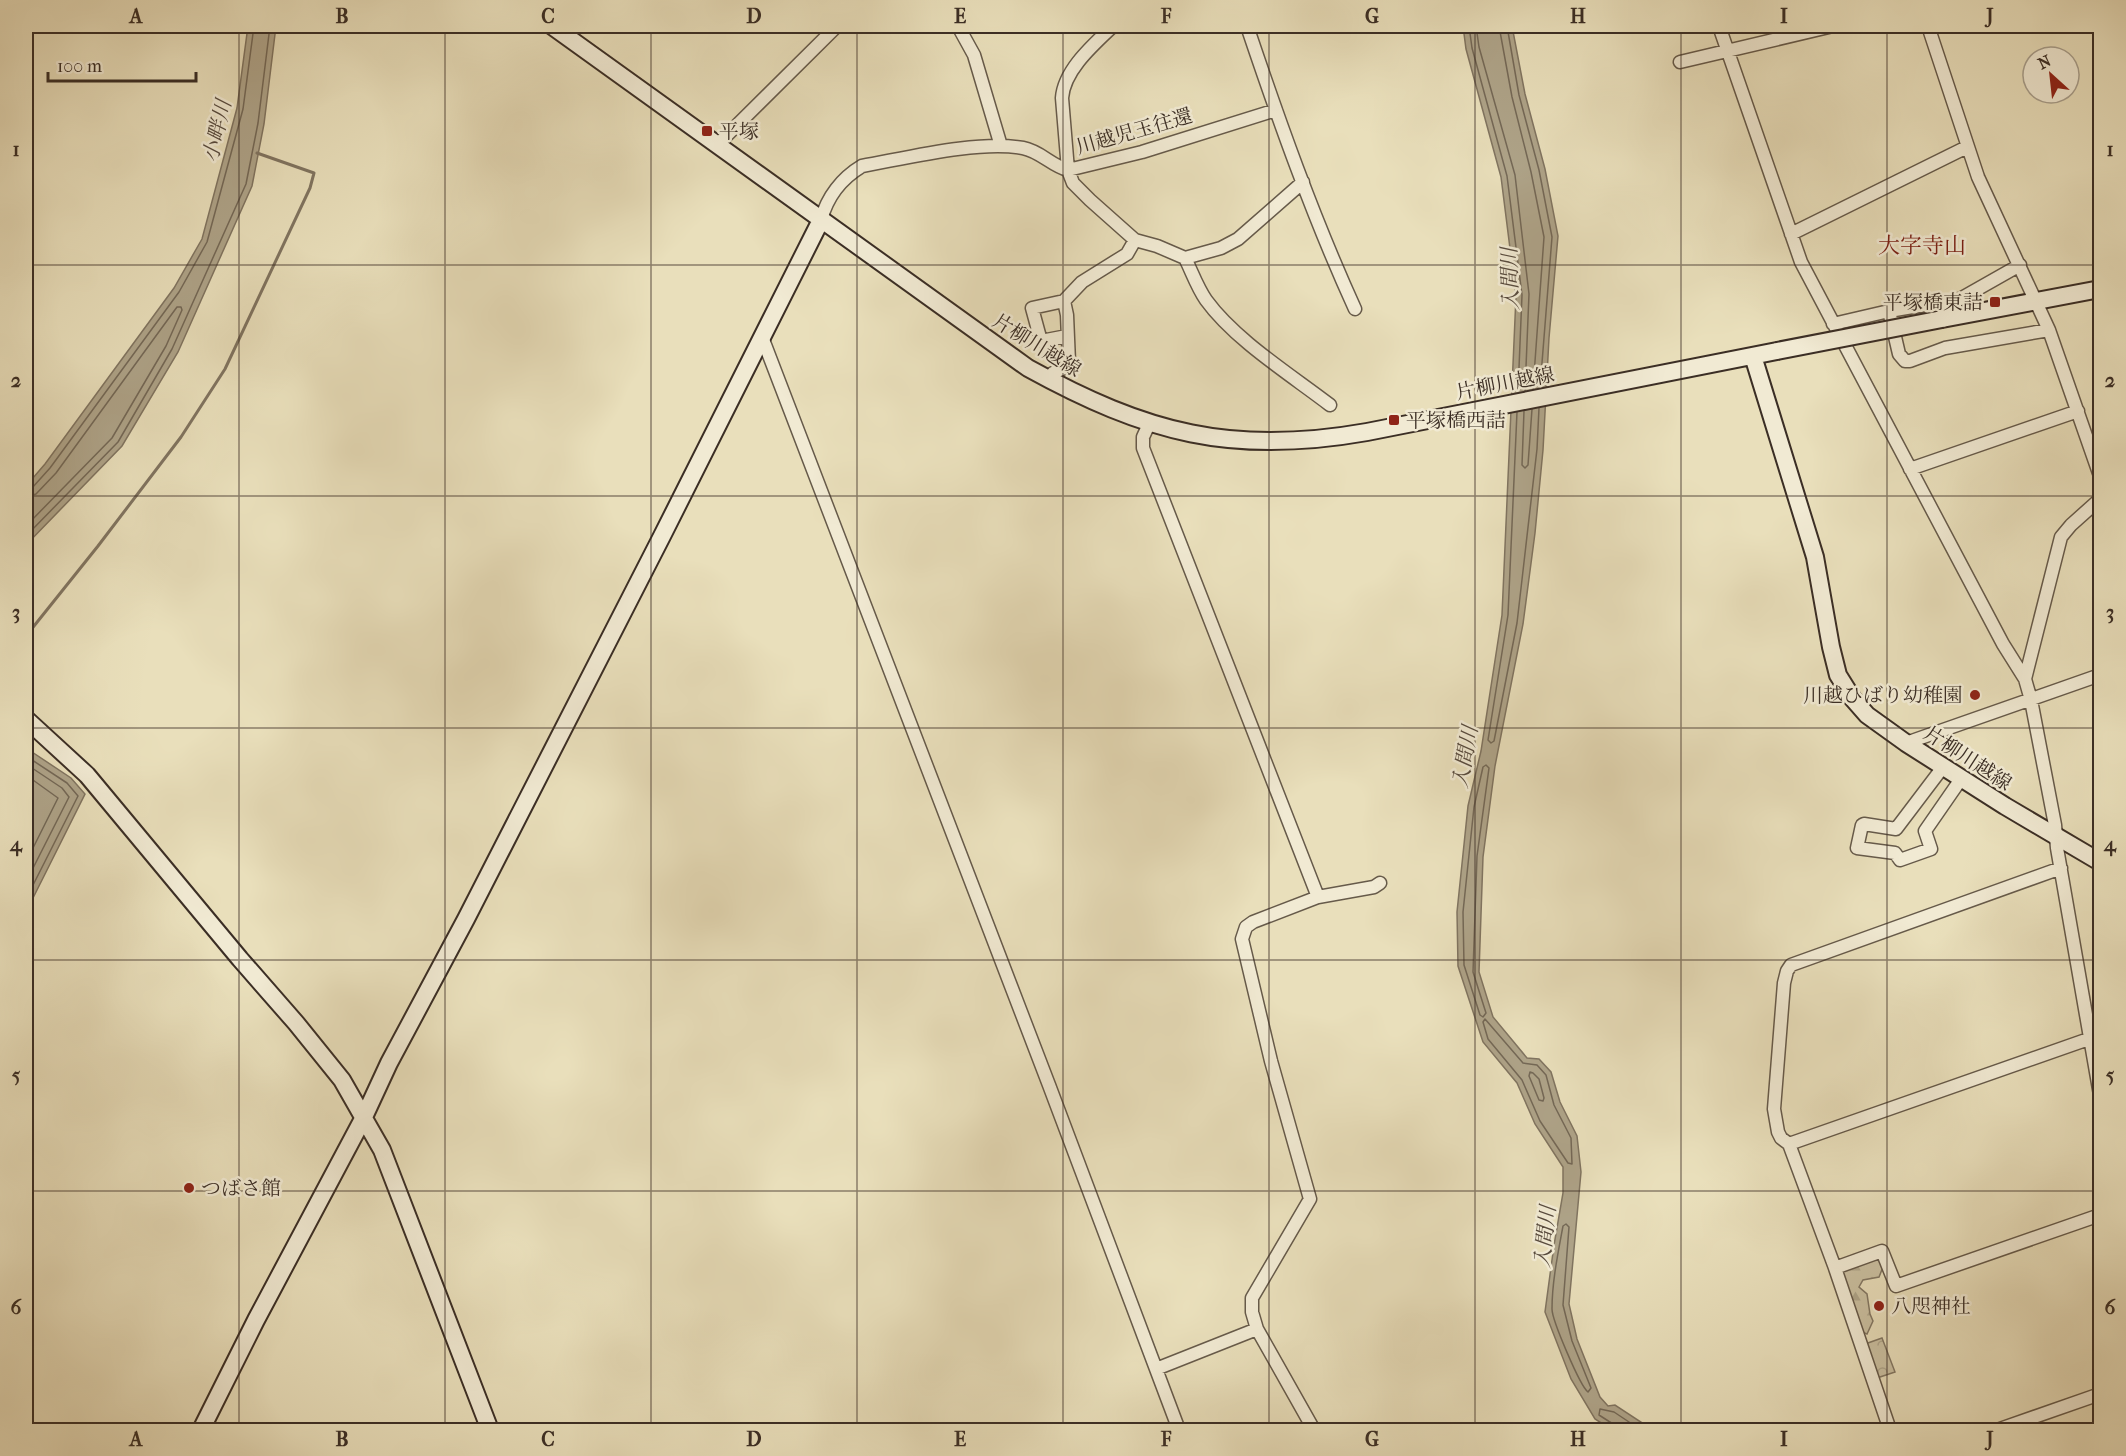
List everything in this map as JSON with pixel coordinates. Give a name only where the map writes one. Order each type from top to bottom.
[{"type":"street","name":"片柳川越線","points":[[552,26],[1028,368],[1114,411],[1149,424],[1202,437],[1231,440],[1273,441],[1343,436],[1754,356],[1815,557],[1838,675],[1853,699],[1867,716],[1906,743],[2056,838],[2100,862]]},
{"type":"street","points":[[717,145],[837,26]]},
{"type":"street","points":[[958,26],[974,55],[1001,146]]},
{"type":"street","points":[[1113,26],[1080,60],[1063,86],[1068,170],[1080,191],[1135,240],[1157,246],[1185,258],[1221,248],[1238,239],[1303,182]]},
{"type":"street","points":[[1248,26],[1303,182],[1355,309]]},
{"type":"street","points":[[1719,26],[1801,262],[2003,644],[2025,679],[2031,700],[2061,868],[2096,1037],[2100,1095]]},
{"type":"street","points":[[1680,62],[1833,26]]},
{"type":"street","points":[[1928,26],[1967,147],[1989,204],[2049,330],[2100,476]]},
{"type":"street","name":"川越児玉往還","points":[[821,220],[824,207],[842,181],[862,165],[958,150],[1001,146],[1038,152],[1068,170],[1142,152],[1276,110]]},
{"type":"street","points":[[1791,234],[1967,147]]},
{"type":"street","points":[[201,1431],[260,1312],[364,1117],[389,1063],[471,908],[821,220]]},
{"type":"street","points":[[1067,336],[1041,341],[1032,308],[1064,301],[1082,282],[1127,254],[1135,240]]},
{"type":"street","points":[[1185,258],[1200,289],[1216,312],[1267,358],[1330,405]]},
{"type":"street","points":[[1833,324],[1889,311],[1960,299],[2020,265]]},
{"type":"street","points":[[1754,356],[2100,289]]},
{"type":"street","points":[[1048,380],[1053,374],[1066,367],[1069,362],[1064,301]]},
{"type":"street","points":[[1889,311],[1899,354],[1905,361],[1945,348],[2049,330]]},
{"type":"street","points":[[762,338],[1049,1085],[1179,1431]]},
{"type":"street","points":[[1910,469],[2078,411]]},
{"type":"street","points":[[1149,424],[1143,437],[1143,448],[1318,897]]},
{"type":"street","points":[[2025,679],[2061,537],[2100,499]]},
{"type":"street","points":[[1906,743],[2100,675]]},
{"type":"street","points":[[26,719],[87,775],[342,1080],[382,1150],[490,1431]]},
{"type":"street","points":[[1943,767],[1896,829],[1862,825],[1857,848],[1895,853],[1900,860],[1930,849],[1925,831],[1961,779]]},
{"type":"street","points":[[1890,1431],[1835,1268],[1789,1144],[1781,1138],[1778,1132],[1774,1109],[1787,970],[1791,965],[2061,868]]},
{"type":"street","points":[[1314,1431],[1257,1329],[1252,1312],[1252,1298],[1310,1199],[1271,1060],[1242,939],[1246,927],[1253,922],[1318,897],[1374,887],[1380,883]]},
{"type":"street","points":[[1789,1144],[2096,1037]]},
{"type":"street","points":[[1835,1268],[1882,1251],[1896,1286],[2100,1215]]},
{"type":"street","points":[[1156,1369],[1257,1329]]},
{"type":"street","points":[[2000,1430],[2100,1394]]},
{"type":"green space","points":[[1878,1257],[1883,1267],[1879,1277],[1863,1280],[1859,1287],[1867,1294],[1873,1321],[1867,1334],[1862,1332],[1842,1273],[1843,1269]]},
{"type":"green space","points":[[1882,1338],[1895,1372],[1877,1378],[1865,1344]]},
{"type":"water","points":[[248,26],[276,26],[264,124],[252,186],[178,352],[122,446],[26,545],[26,486],[45,464],[174,288],[202,239],[237,108]]},
{"type":"water","points":[[1463,26],[1512,26],[1525,94],[1545,169],[1558,236],[1535,533],[1523,624],[1495,766],[1483,857],[1479,972],[1493,1017],[1527,1058],[1539,1059],[1551,1072],[1560,1102],[1577,1136],[1581,1172],[1569,1304],[1577,1339],[1600,1397],[1608,1406],[1615,1405],[1653,1430],[1612,1430],[1595,1419],[1571,1379],[1545,1312],[1563,1193],[1563,1167],[1535,1124],[1517,1083],[1483,1042],[1458,966],[1457,912],[1468,806],[1481,751],[1502,615],[1516,296],[1501,177],[1466,49]]},
{"type":"water","points":[[26,748],[71,778],[85,794],[26,912]]},
{"type":"waterway","points":[[26,636],[181,437],[225,369],[310,188],[314,173],[257,153]]},
{"type":"place","name":"平塚","points":[[707,131]]},
{"type":"place","name":"平塚橋東詰","points":[[1995,302]]},
{"type":"place","name":"平塚橋西詰","points":[[1394,420]]},
{"type":"place","name":"川越ひばり幼稚園","points":[[1975,695]]},
{"type":"place","name":"つばさ館","points":[[189,1188]]},
{"type":"place","name":"八咫神社","points":[[1879,1306]]},
{"type":"district","name":"大字寺山","points":[[1922,245]]},
{"type":"water label","name":"小畔川","points":[[217,131]]},
{"type":"water label","name":"入間川","points":[[1510,279]]},
{"type":"water label","name":"入間川","points":[[1465,757]]},
{"type":"water label","name":"入間川","points":[[1545,1237]]}]
